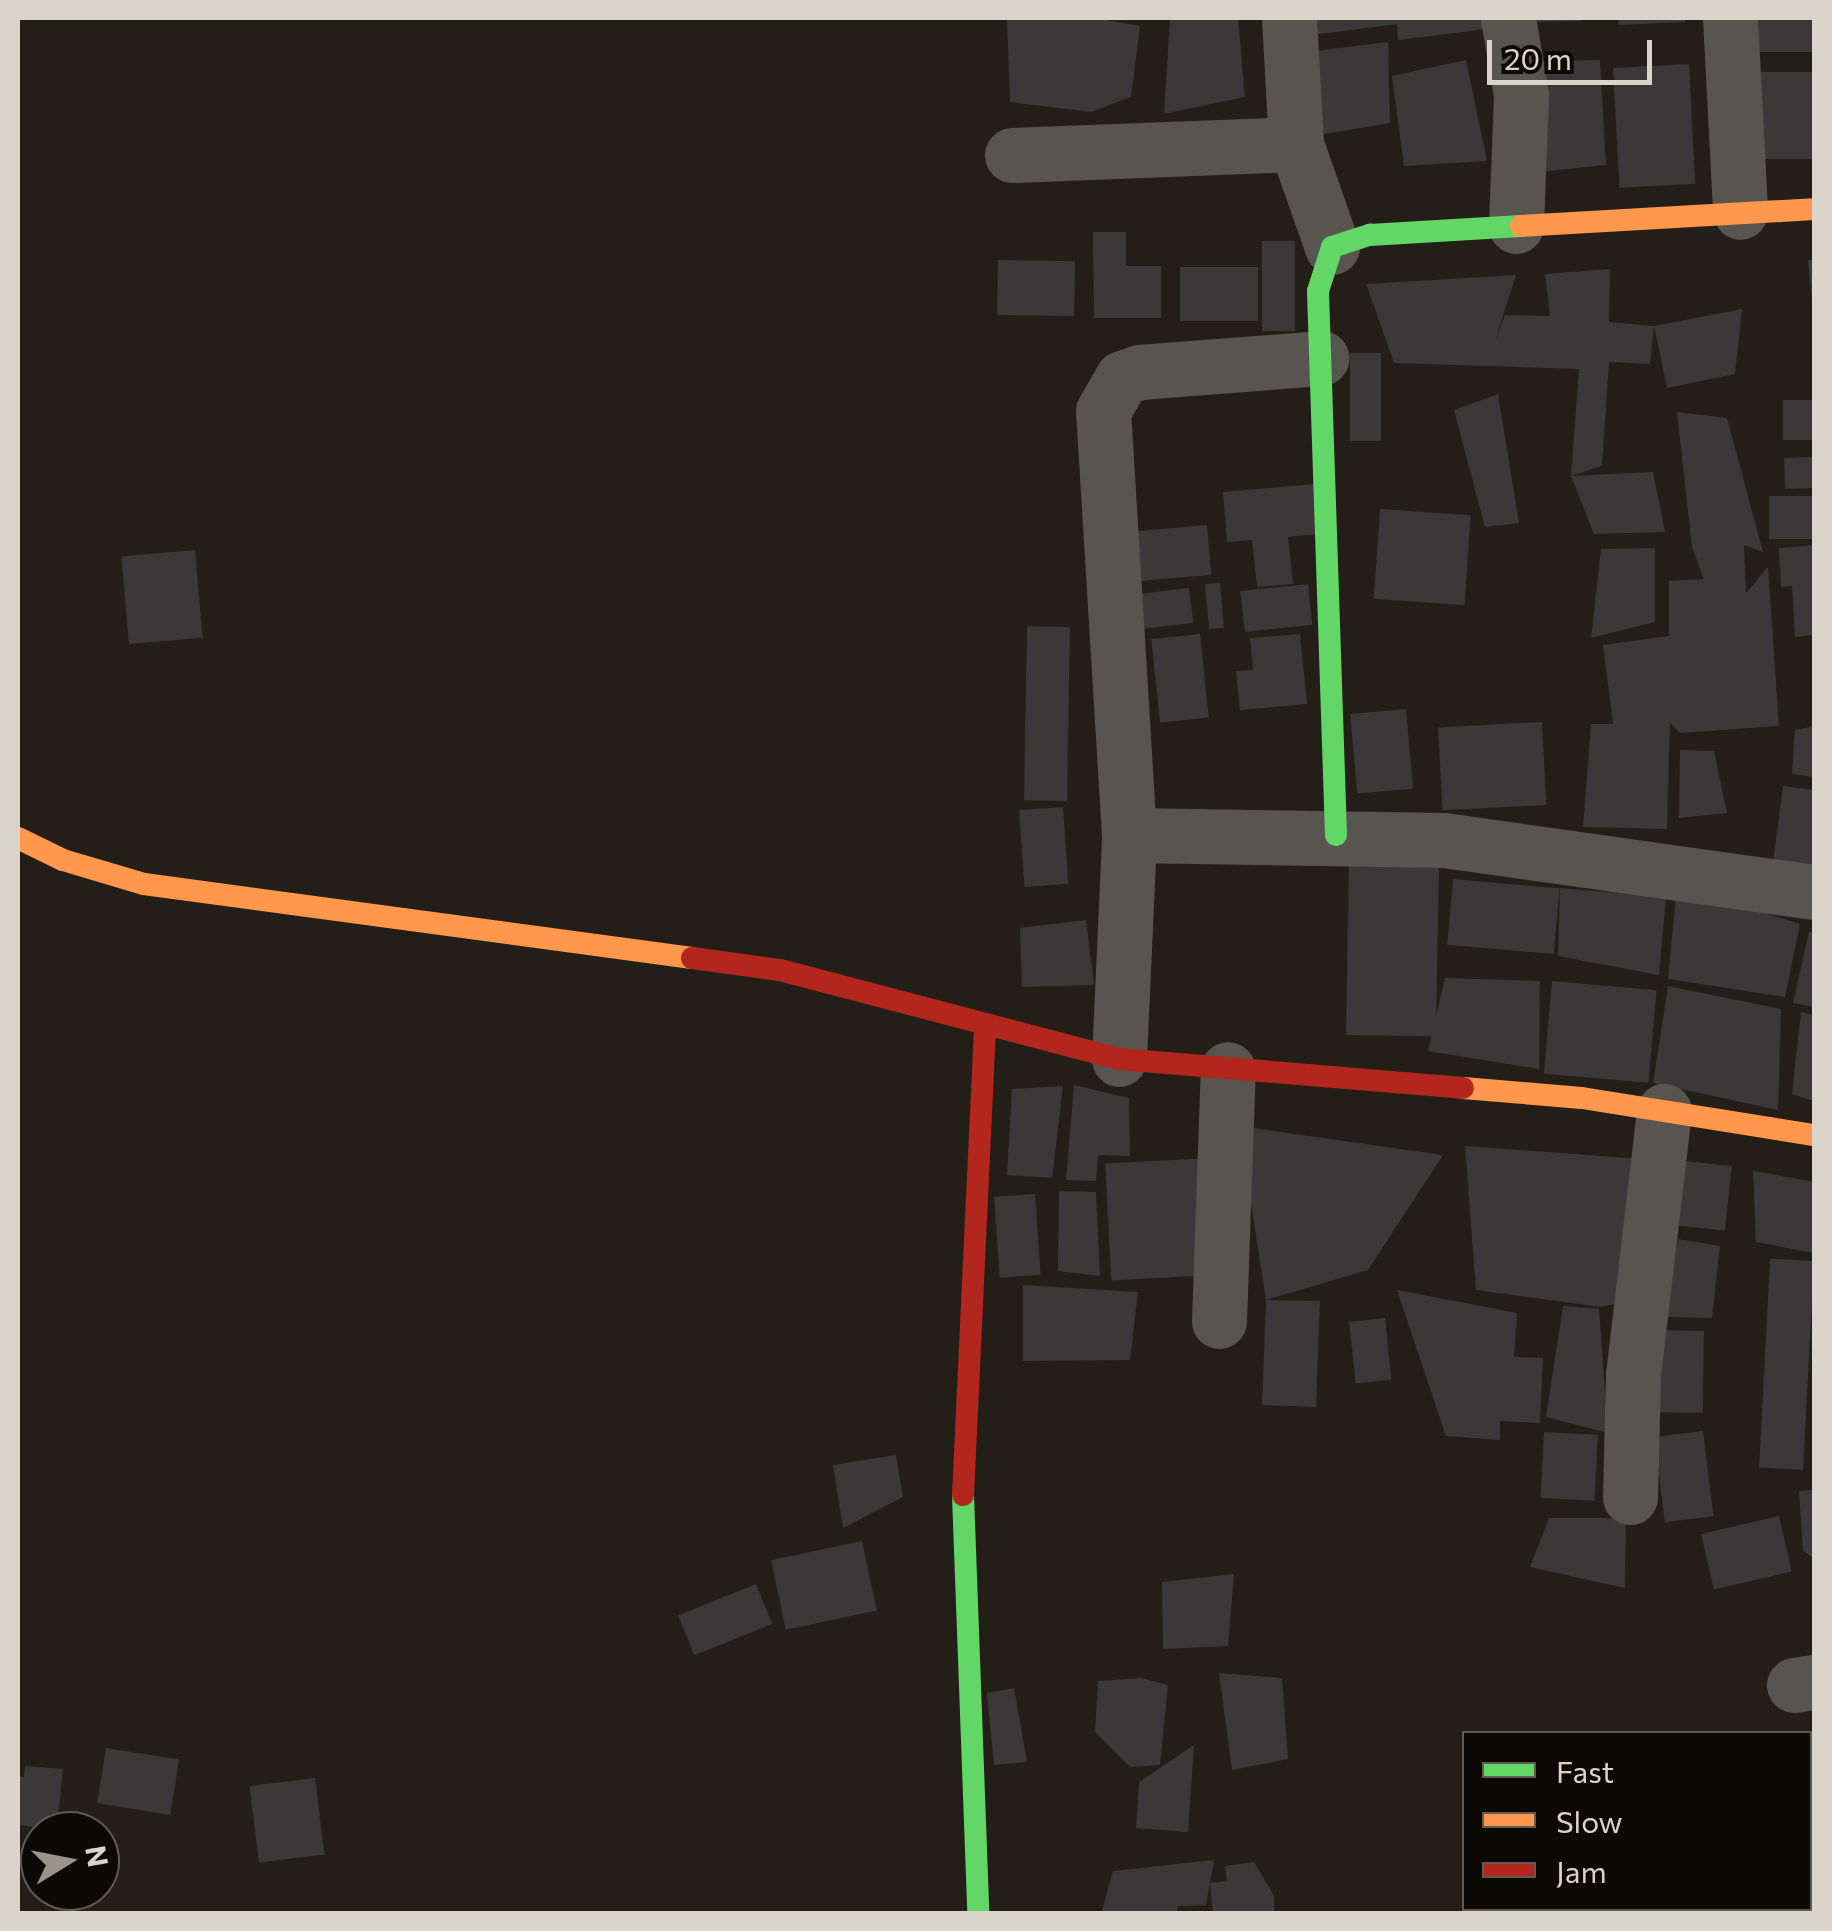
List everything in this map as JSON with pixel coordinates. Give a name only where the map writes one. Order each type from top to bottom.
[{"type":"street","points":[[1288,18],[1296,144],[1332,247],[1318,291],[1336,835]]},
{"type":"street","points":[[1508,18],[1521,95],[1516,226]]},
{"type":"street","points":[[1730,18],[1740,212]]},
{"type":"street","points":[[1012,155],[1296,144]]},
{"type":"street","points":[[1332,247],[1370,234],[1814,209]]},
{"type":"street","points":[[1120,1058],[1129,836],[1103,411],[1122,378],[1139,372],[1321,358]]},
{"type":"street","points":[[1129,836],[1336,835],[1444,840],[1814,892]]},
{"type":"street","points":[[18,838],[63,860],[144,884],[780,970],[1120,1058],[1582,1098],[1814,1136]]},
{"type":"street","points":[[978,1914],[965,1681],[963,1439],[985,1025]]},
{"type":"street","points":[[1218,1321],[1228,1069]]},
{"type":"street","points":[[1630,1496],[1633,1374],[1664,1111]]},
{"type":"building","points":[[1007,18],[1095,18],[1140,26],[1131,97],[1091,112],[1010,102]]},
{"type":"building","points":[[1170,18],[1238,18],[1245,97],[1164,114]]},
{"type":"building","points":[[1309,18],[1500,18],[1502,27],[1398,40],[1397,24],[1312,35]]},
{"type":"building","points":[[1536,18],[1581,18],[1581,21],[1537,22]]},
{"type":"building","points":[[1619,18],[1685,18],[1685,22],[1618,25]]},
{"type":"building","points":[[1740,18],[1814,18],[1814,52],[1740,52]]},
{"type":"building","points":[[1388,42],[1390,123],[1306,137],[1298,53]]},
{"type":"building","points":[[1466,60],[1487,161],[1404,166],[1392,76]]},
{"type":"building","points":[[1600,60],[1606,165],[1540,172],[1541,61]]},
{"type":"building","points":[[1689,64],[1695,184],[1619,188],[1613,68]]},
{"type":"building","points":[[1757,72],[1814,72],[1814,159],[1757,159]]},
{"type":"building","points":[[1093,232],[1126,232],[1126,266],[1161,266],[1161,318],[1094,318]]},
{"type":"building","points":[[1262,241],[1295,241],[1295,331],[1262,331]]},
{"type":"building","points":[[998,260],[1075,261],[1074,316],[997,315]]},
{"type":"building","points":[[1808,260],[1814,260],[1814,300],[1812,300]]},
{"type":"building","points":[[1180,267],[1258,267],[1258,321],[1180,321]]},
{"type":"building","points":[[1610,269],[1609,322],[1654,326],[1650,364],[1609,362],[1602,466],[1571,476],[1579,369],[1394,363],[1366,284],[1516,275],[1495,341],[1505,315],[1550,316],[1545,274]]},
{"type":"building","points":[[1742,309],[1735,374],[1667,388],[1654,326]]},
{"type":"building","points":[[1350,353],[1381,353],[1381,441],[1350,441]]},
{"type":"building","points":[[1498,394],[1519,523],[1485,527],[1454,410]]},
{"type":"building","points":[[1783,400],[1814,400],[1814,440],[1783,440]]},
{"type":"building","points":[[1677,412],[1727,418],[1763,552],[1744,545],[1746,593],[1768,567],[1779,726],[1680,733],[1670,723],[1667,829],[1583,827],[1591,724],[1613,724],[1603,645],[1669,636],[1669,581],[1704,579],[1692,547]]},
{"type":"building","points":[[1813,457],[1814,488],[1785,489],[1784,458]]},
{"type":"building","points":[[1653,472],[1665,532],[1594,534],[1571,476]]},
{"type":"building","points":[[1315,484],[1320,534],[1288,537],[1293,584],[1257,587],[1252,540],[1227,542],[1223,492]]},
{"type":"building","points":[[1769,496],[1814,496],[1814,539],[1769,539]]},
{"type":"building","points":[[1380,509],[1471,515],[1465,605],[1374,599]]},
{"type":"building","points":[[1207,525],[1211,575],[1138,581],[1133,531]]},
{"type":"building","points":[[1814,545],[1814,635],[1795,637],[1792,586],[1781,587],[1779,548]]},
{"type":"building","points":[[1655,548],[1655,622],[1591,638],[1601,549]]},
{"type":"building","points":[[195,550],[203,638],[129,644],[121,556]]},
{"type":"building","points":[[1220,583],[1224,628],[1209,629],[1205,584]]},
{"type":"building","points":[[1308,584],[1312,625],[1245,632],[1240,591]]},
{"type":"building","points":[[1189,588],[1193,623],[1138,630],[1133,595]]},
{"type":"building","points":[[1027,626],[1070,627],[1067,801],[1024,800]]},
{"type":"building","points":[[1200,634],[1209,718],[1160,723],[1151,639]]},
{"type":"building","points":[[1300,634],[1307,704],[1240,710],[1236,671],[1253,670],[1250,638]]},
{"type":"building","points":[[1406,709],[1413,789],[1357,794],[1350,714]]},
{"type":"building","points":[[1542,722],[1546,805],[1442,810],[1438,727]]},
{"type":"building","points":[[1814,726],[1814,777],[1792,774],[1795,730]]},
{"type":"building","points":[[1680,750],[1714,751],[1727,813],[1679,818]]},
{"type":"building","points":[[1783,786],[1813,790],[1814,875],[1772,870]]},
{"type":"building","points":[[1063,807],[1068,884],[1024,887],[1019,810]]},
{"type":"building","points":[[1349,860],[1439,862],[1436,1037],[1346,1035]]},
{"type":"building","points":[[1453,879],[1560,888],[1554,954],[1447,945]]},
{"type":"building","points":[[1677,885],[1800,924],[1785,997],[1668,979]]},
{"type":"building","points":[[1560,888],[1666,897],[1659,975],[1558,956]]},
{"type":"building","points":[[1086,920],[1094,985],[1022,987],[1020,928]]},
{"type":"building","points":[[1809,932],[1814,933],[1814,1007],[1793,1003]]},
{"type":"building","points":[[1445,978],[1540,981],[1539,1069],[1428,1051]]},
{"type":"building","points":[[1552,981],[1657,990],[1648,1083],[1544,1074]]},
{"type":"building","points":[[1668,986],[1781,1009],[1778,1110],[1653,1083]]},
{"type":"building","points":[[1801,1012],[1814,1015],[1814,1101],[1792,1094]]},
{"type":"building","points":[[1074,1085],[1129,1098],[1130,1156],[1098,1155],[1096,1181],[1066,1180]]},
{"type":"building","points":[[1063,1086],[1052,1178],[1007,1175],[1012,1089]]},
{"type":"building","points":[[1239,1126],[1443,1155],[1368,1270],[1266,1300]]},
{"type":"building","points":[[1465,1146],[1641,1159],[1637,1299],[1601,1307],[1476,1290]]},
{"type":"building","points":[[1211,1158],[1217,1275],[1111,1280],[1105,1164]]},
{"type":"building","points":[[1685,1161],[1732,1166],[1725,1231],[1678,1226]]},
{"type":"building","points":[[1753,1171],[1814,1182],[1814,1253],[1756,1242]]},
{"type":"building","points":[[1059,1191],[1096,1192],[1100,1276],[1058,1271]]},
{"type":"building","points":[[1035,1194],[1041,1275],[1000,1278],[994,1197]]},
{"type":"building","points":[[1678,1239],[1720,1246],[1712,1318],[1663,1317]]},
{"type":"building","points":[[1770,1259],[1814,1261],[1803,1470],[1759,1467]]},
{"type":"building","points":[[1023,1285],[1138,1292],[1130,1360],[1023,1361]]},
{"type":"building","points":[[1397,1290],[1517,1313],[1514,1357],[1543,1358],[1540,1423],[1500,1421],[1500,1440],[1446,1436]]},
{"type":"building","points":[[1266,1300],[1320,1301],[1316,1407],[1262,1405]]},
{"type":"building","points":[[1563,1306],[1599,1309],[1608,1433],[1546,1417]]},
{"type":"building","points":[[1385,1318],[1391,1380],[1356,1383],[1349,1322]]},
{"type":"building","points":[[1653,1330],[1704,1331],[1703,1413],[1652,1412]]},
{"type":"building","points":[[1703,1431],[1713,1516],[1665,1522],[1654,1437]]},
{"type":"building","points":[[1544,1432],[1598,1435],[1594,1501],[1541,1498]]},
{"type":"building","points":[[896,1455],[903,1497],[843,1528],[833,1465]]},
{"type":"building","points":[[1814,1490],[1814,1558],[1803,1551],[1799,1491]]},
{"type":"building","points":[[1779,1516],[1792,1572],[1714,1590],[1701,1534]]},
{"type":"building","points":[[1549,1518],[1626,1518],[1625,1588],[1530,1567]]},
{"type":"building","points":[[862,1541],[877,1610],[786,1630],[771,1560]]},
{"type":"building","points":[[1234,1574],[1228,1646],[1163,1649],[1162,1582]]},
{"type":"building","points":[[756,1584],[772,1624],[694,1655],[678,1615]]},
{"type":"building","points":[[1219,1673],[1282,1678],[1288,1759],[1232,1770]]},
{"type":"building","points":[[1141,1678],[1168,1685],[1160,1765],[1130,1767],[1095,1732],[1098,1681]]},
{"type":"building","points":[[1014,1688],[1027,1762],[994,1765],[987,1693]]},
{"type":"building","points":[[1194,1745],[1188,1832],[1136,1828],[1139,1782]]},
{"type":"building","points":[[106,1748],[179,1760],[170,1815],[97,1803]]},
{"type":"building","points":[[25,1766],[63,1769],[59,1811],[20,1811],[18,1825],[18,1776],[24,1777]]},
{"type":"building","points":[[315,1778],[324,1854],[259,1862],[249,1786]]},
{"type":"building","points":[[1214,1860],[1206,1905],[1178,1906],[1177,1914],[1101,1914],[1113,1871]]},
{"type":"building","points":[[1254,1862],[1274,1896],[1274,1914],[1213,1914],[1210,1883],[1227,1881],[1225,1866]]},
{"type":"traffic: fast","points":[[1336,835],[1318,291],[1332,247],[1370,235],[1521,226]]},
{"type":"traffic: fast","points":[[963,1495],[978,1914]]},
{"type":"traffic: slow","points":[[1521,226],[1814,209]]},
{"type":"traffic: slow","points":[[18,838],[63,860],[144,884],[692,958]]},
{"type":"traffic: slow","points":[[1463,1088],[1582,1098],[1814,1135]]},
{"type":"traffic: jam","points":[[692,958],[780,970],[1119,1059],[1463,1088]]},
{"type":"traffic: jam","points":[[963,1495],[985,1025]]}]
